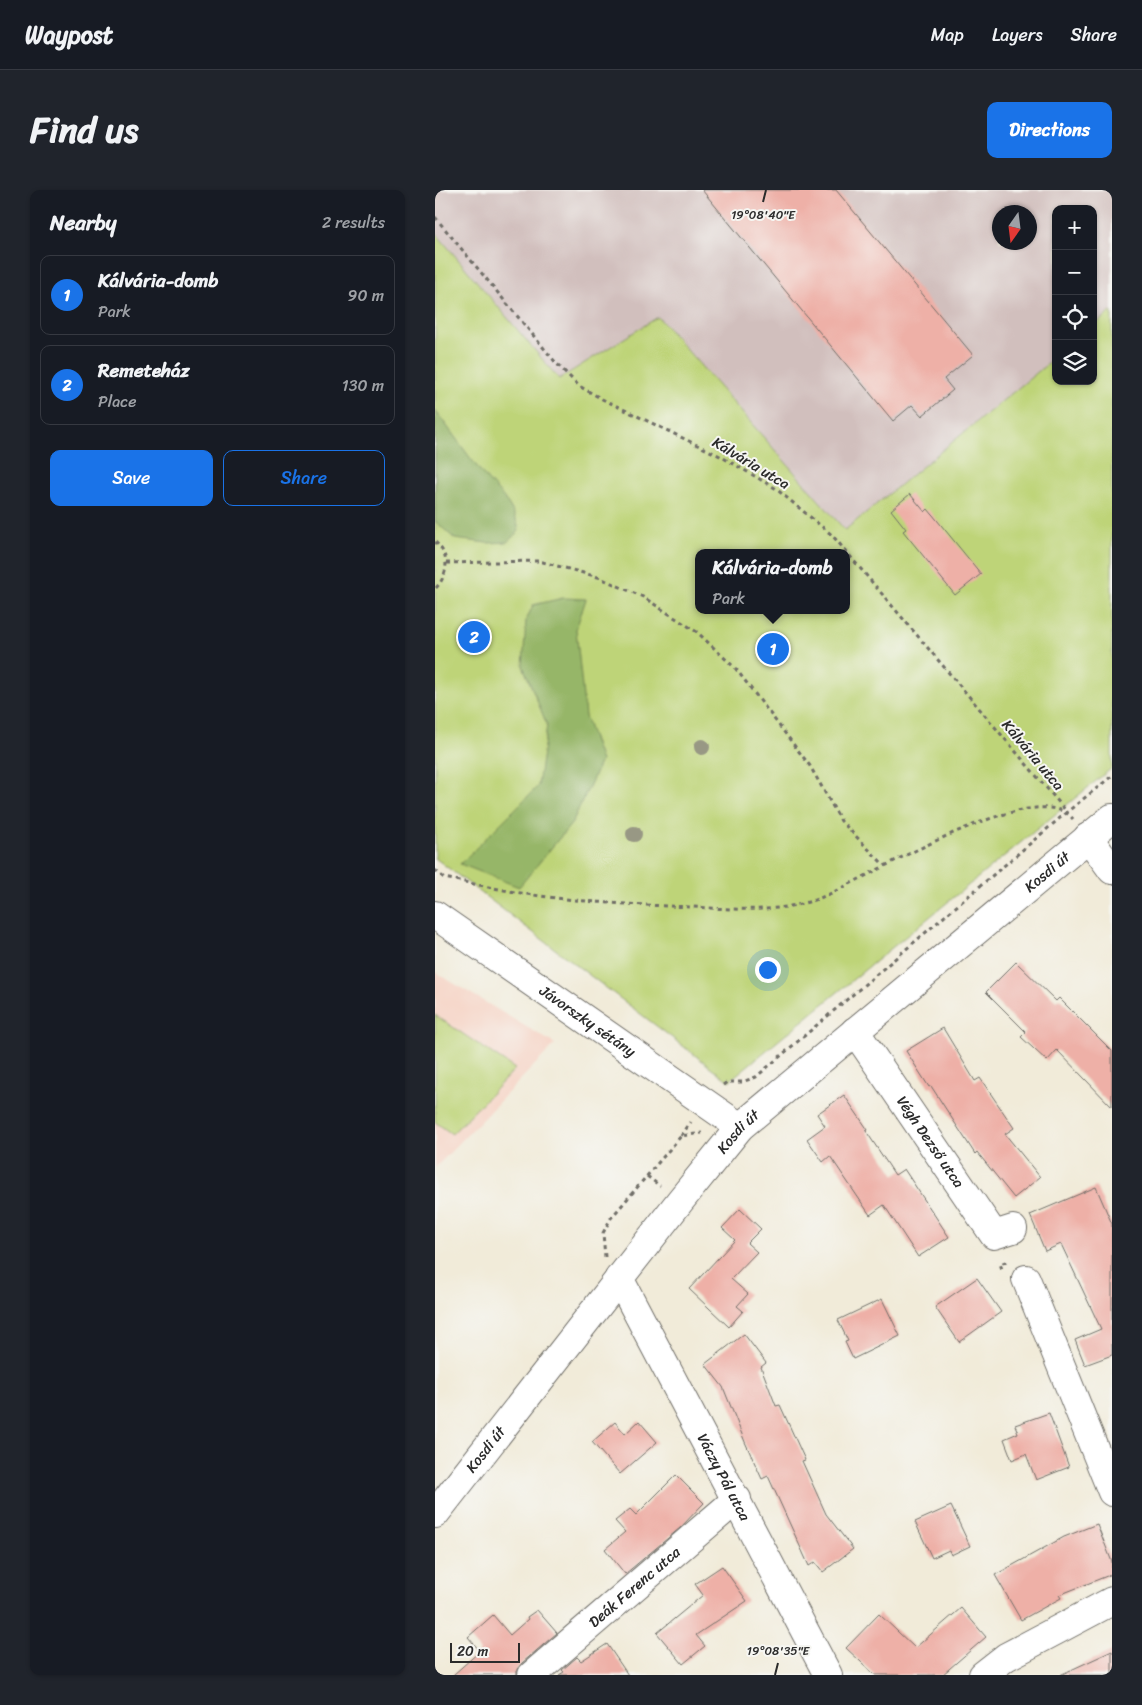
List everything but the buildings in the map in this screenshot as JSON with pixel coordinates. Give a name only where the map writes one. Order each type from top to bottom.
[{"type":"street","name":"Kosdi út","points":[[435,1514],[619,1278],[740,1127],[1112,818]]},
{"type":"street","points":[[1088,837],[1112,870]]},
{"type":"street","name":"Jávorszky sétány","points":[[435,915],[740,1127]]},
{"type":"street","name":"Végh Dezső utca","points":[[855,1032],[994,1236],[1013,1229]]},
{"type":"street","name":"Váczy Pál utca","points":[[619,1278],[828,1675]]},
{"type":"street","points":[[1026,1279],[1112,1492]]},
{"type":"street","name":"Deák Ferenc utca","points":[[532,1675],[737,1500]]},
{"type":"street","points":[[983,1675],[1006,1657],[1112,1601]]},
{"type":"path","name":"Kálvária utca","points":[[435,217],[557,364],[579,386],[720,456],[775,488],[832,535],[844,549]]},
{"type":"path","points":[[435,542],[444,553],[446,563],[441,583],[435,589]]},
{"type":"path","name":"Kálvária utca","points":[[850,556],[1088,837]]},
{"type":"path","points":[[446,563],[539,561],[598,576],[643,596],[697,632],[736,669],[810,766],[841,821],[884,865]]},
{"type":"path","points":[[619,1278],[604,1256],[603,1233],[611,1218],[707,1103],[727,1082],[742,1082],[756,1077],[1067,812],[1112,776]]},
{"type":"path","points":[[435,870],[444,878],[540,896],[654,906],[740,909],[779,908],[819,898],[945,836],[1006,814],[1043,807],[1067,812]]},
{"type":"path","points":[[681,1136],[740,1127]]},
{"type":"shaded area","points":[[435,190],[1112,190],[1112,311],[1097,323],[1097,205],[1052,205],[1052,360],[845,530],[658,317],[559,379],[435,232]]},
{"type":"shaded area","points":[[435,972],[555,1044],[435,1168]]},
{"type":"green space","points":[[435,232],[559,379],[658,317],[845,530],[1052,360],[1052,385],[1097,385],[1097,323],[1112,311],[1112,768],[729,1081],[435,858]]},
{"type":"green space","points":[[435,410],[476,465],[500,493],[513,513],[519,531],[507,542],[487,543],[455,539],[435,521]]},
{"type":"green space","points":[[563,598],[586,599],[576,629],[585,716],[601,761],[572,823],[519,887],[460,864],[538,786],[547,725],[523,666],[526,621],[533,605]]},
{"type":"green space","points":[[435,1015],[515,1069],[452,1134],[435,1122]]},
{"type":"place","name":"Remeteház","points":[[474,637]]},
{"type":"place","name":"Kálvária-domb","points":[[773,649]]}]
